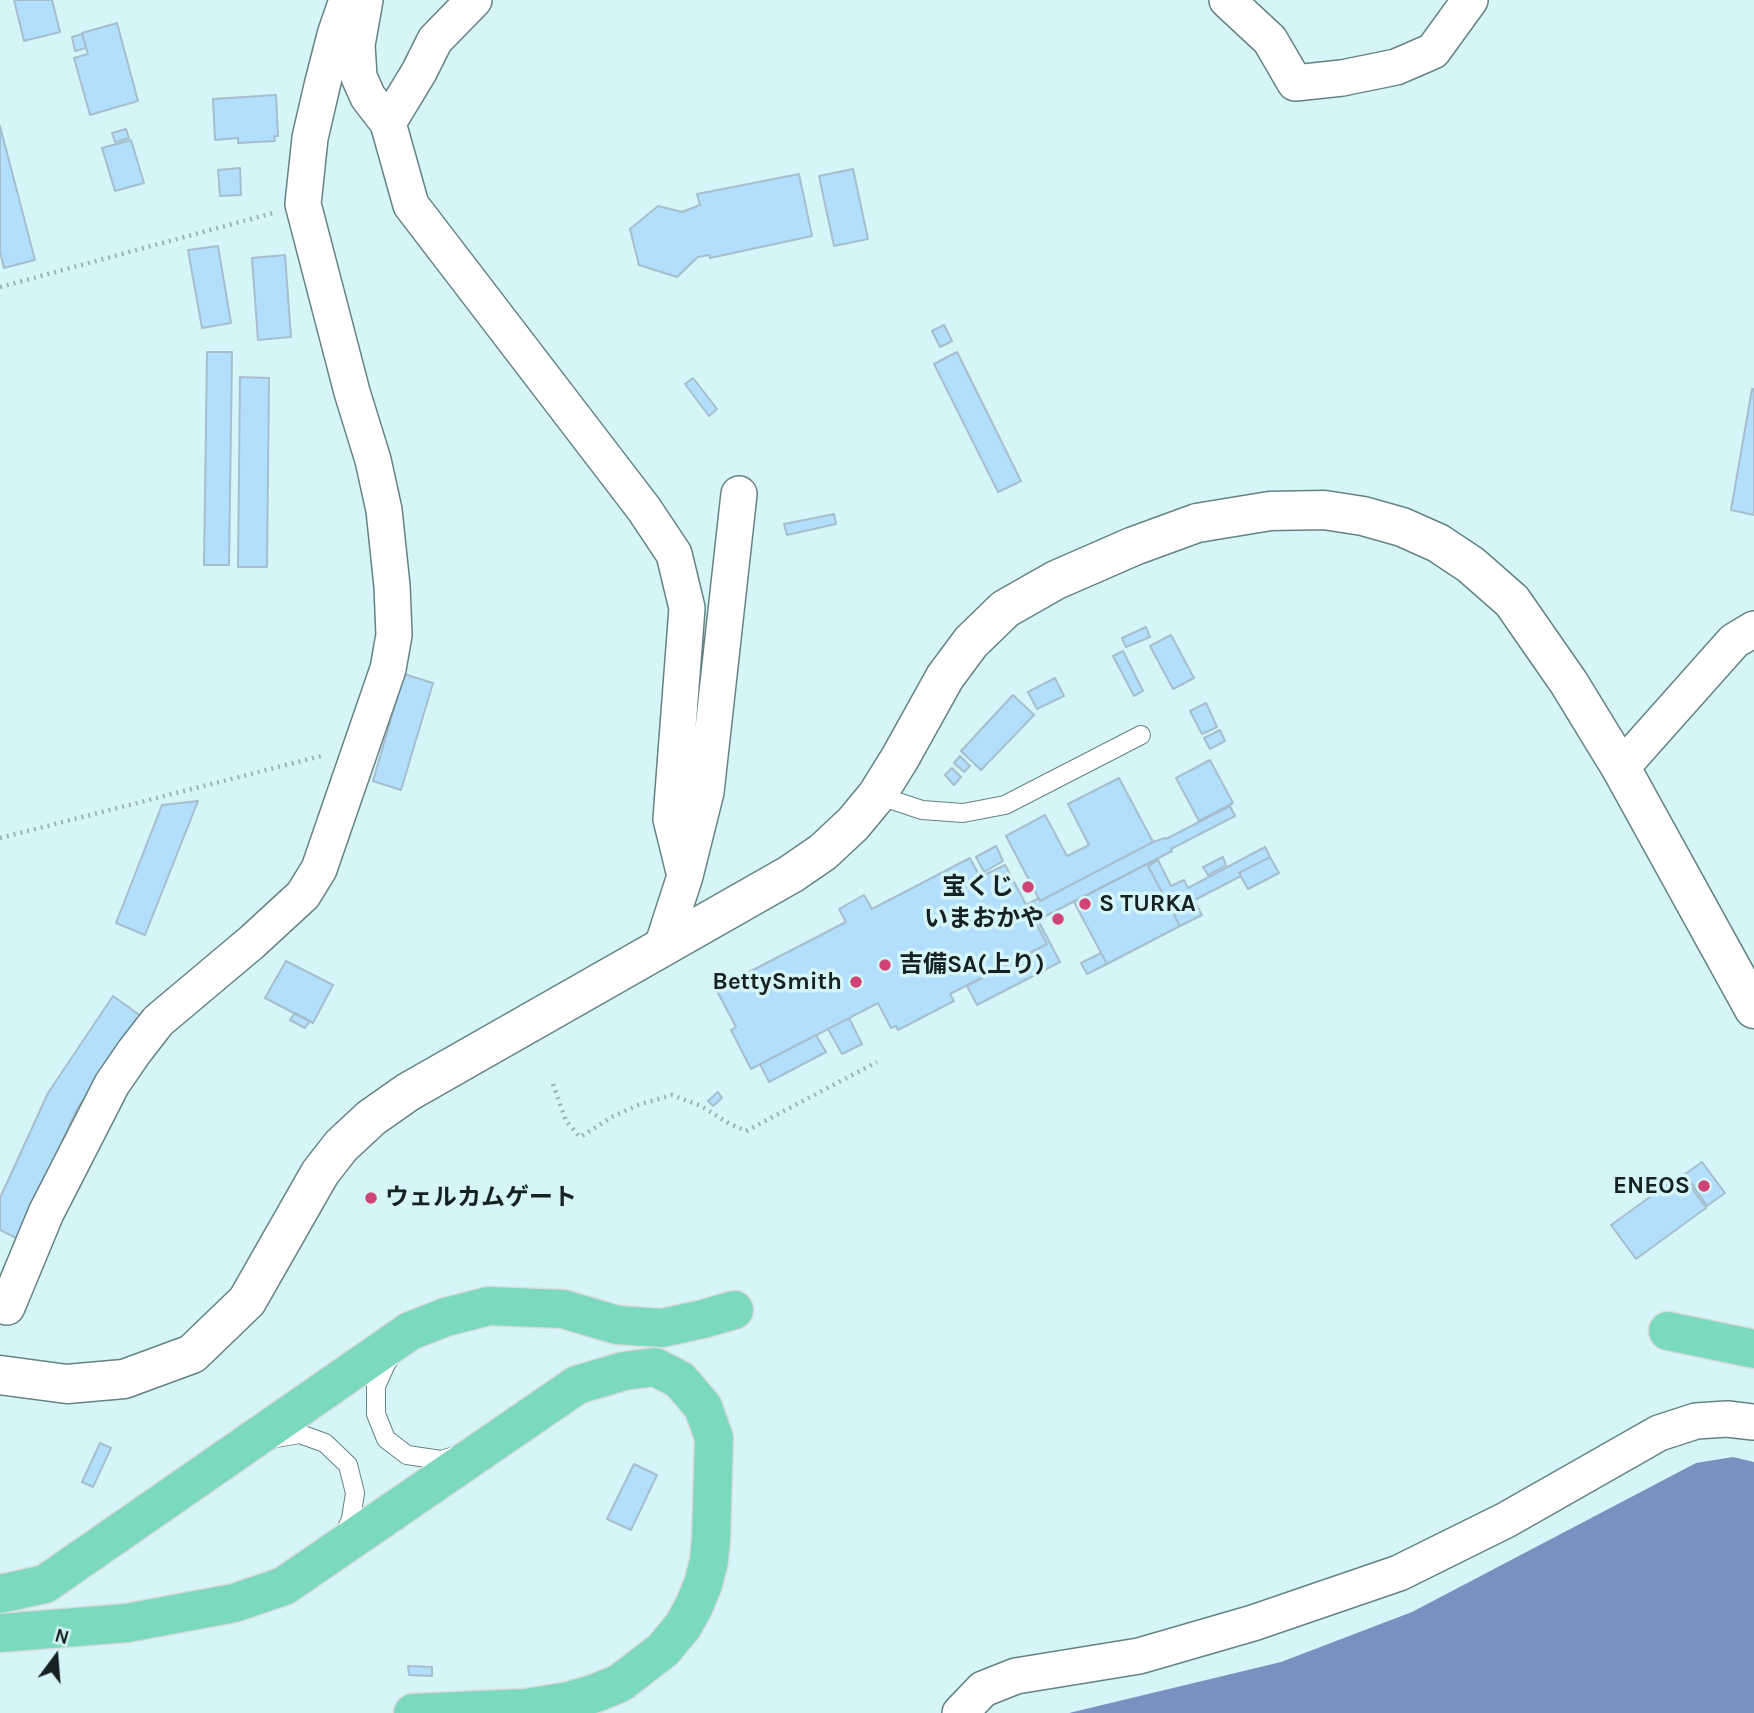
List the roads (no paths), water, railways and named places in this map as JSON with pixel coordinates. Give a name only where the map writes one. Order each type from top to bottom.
[{"type":"highway","points":[[0,1594],[45,1584],[410,1331],[446,1317],[489,1306],[563,1309],[617,1325],[662,1328],[703,1320],[734,1310]]},
{"type":"highway","points":[[1668,1331],[1754,1349]]},
{"type":"highway","points":[[0,1633],[127,1623],[234,1603],[284,1586],[577,1385],[624,1371],[655,1367],[680,1380],[703,1407],[714,1438],[712,1539],[703,1584],[694,1606],[663,1650],[620,1683],[569,1702],[526,1708],[413,1713]]},
{"type":"street","points":[[7,1307],[46,1213],[112,1084],[134,1052],[158,1021],[303,895],[319,869],[388,669],[394,635],[384,510],[373,460],[352,392],[303,204],[310,138],[335,35],[347,0]]},
{"type":"street","points":[[365,0],[358,46],[359,77],[368,97],[388,123],[411,205],[644,509],[674,554],[687,608],[671,820],[685,876]]},
{"type":"street","points":[[388,123],[435,40],[474,0]]},
{"type":"street","points":[[1227,0],[1270,40],[1295,83],[1342,78],[1396,67],[1433,51],[1470,0]]},
{"type":"street","points":[[662,947],[685,876],[706,792],[739,494]]},
{"type":"street","points":[[0,1375],[67,1384],[124,1379],[192,1354],[247,1301],[320,1173],[341,1146],[371,1118],[408,1092],[791,874],[823,852],[853,824],[877,795],[945,677],[971,642],[1005,609],[1056,579],[1133,546],[1197,523],[1270,511],[1324,510],[1363,516],[1402,527],[1438,543],[1471,565],[1512,601],[1569,683],[1621,768],[1754,1009]]},
{"type":"street","points":[[1621,768],[1734,641],[1754,629]]},
{"type":"street","points":[[960,1713],[983,1689],[1016,1676],[1139,1656],[1253,1623],[1399,1573],[1506,1520],[1659,1433],[1696,1421],[1727,1419],[1754,1422]]},
{"type":"lane","points":[[877,795],[922,810],[963,813],[1005,805],[1141,735]]},
{"type":"lane","points":[[410,1331],[386,1364],[376,1386],[376,1413],[386,1439],[407,1455],[441,1460],[488,1447]]},
{"type":"lane","points":[[249,1442],[300,1434],[325,1443],[348,1465],[355,1493],[351,1519],[337,1551]]},
{"type":"water","points":[[1733,1457],[1754,1462],[1754,1713],[1069,1713],[1281,1662],[1412,1612],[1696,1463]]},
{"type":"place","name":"宝くじ","points":[[1028,887]]},
{"type":"place","name":"S TURKA","points":[[1085,904]]},
{"type":"place","name":"いまおかや","points":[[1058,919]]},
{"type":"place","name":"吉備SA(上り)","points":[[885,965]]},
{"type":"place","name":"BettySmith","points":[[856,982]]},
{"type":"place","name":"ENEOS","points":[[1704,1186]]},
{"type":"place","name":"ウェルカムゲート","points":[[371,1198]]}]
